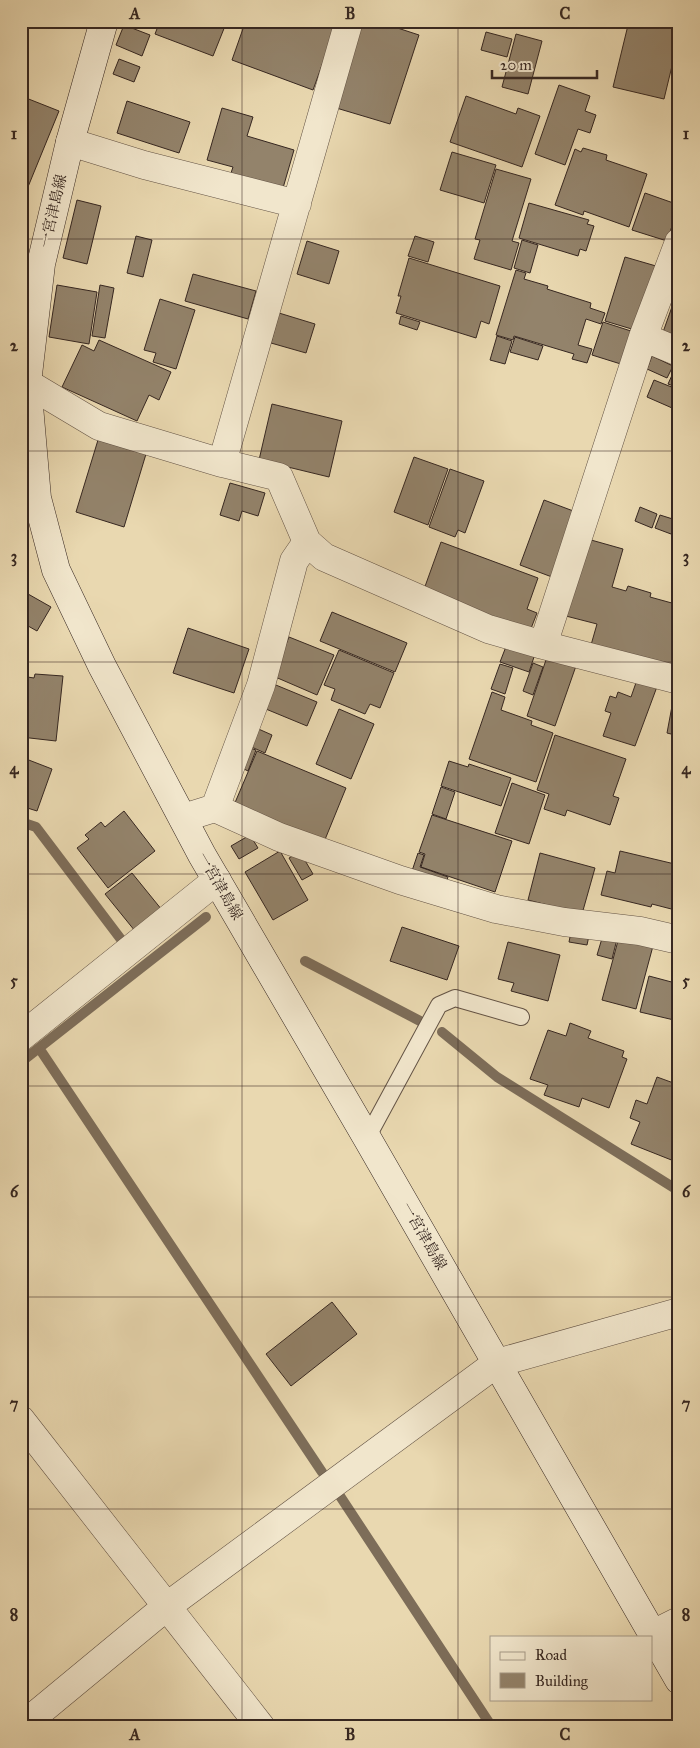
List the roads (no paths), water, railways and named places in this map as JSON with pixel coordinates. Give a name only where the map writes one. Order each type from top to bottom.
[{"type":"street","name":"一宮津島線","points":[[104,21],[70,142],[41,264],[24,382],[38,498],[56,570],[102,666],[182,818],[679,1680]]},
{"type":"street","points":[[222,463],[349,21]]},
{"type":"street","points":[[70,142],[144,165],[297,204]]},
{"type":"street","points":[[543,645],[643,336],[679,242]]},
{"type":"street","points":[[643,336],[679,352]]},
{"type":"street","points":[[24,382],[99,426],[222,463],[278,477],[307,542],[324,557],[488,628],[543,645],[671,678],[679,678]]},
{"type":"street","points":[[215,808],[261,685],[294,561],[307,542]]},
{"type":"street","points":[[182,818],[215,808],[279,837],[400,880],[496,909],[564,922],[640,931],[679,940]]},
{"type":"street","points":[[21,1037],[217,880]]},
{"type":"street","points":[[21,1727],[166,1607],[496,1363],[679,1312]]},
{"type":"street","points":[[21,1420],[261,1727]]},
{"type":"street","points":[[653,1634],[679,1621]]},
{"type":"lane","points":[[368,1138],[439,1005],[454,998],[521,1017]]},
{"type":"waterway","points":[[21,822],[36,827],[123,942]]},
{"type":"waterway","points":[[21,1062],[206,917]]},
{"type":"waterway","points":[[305,961],[420,1021]]},
{"type":"waterway","points":[[442,1032],[497,1077],[679,1191]]},
{"type":"waterway","points":[[39,1048],[322,1472]]},
{"type":"waterway","points":[[340,1496],[492,1727]]}]
